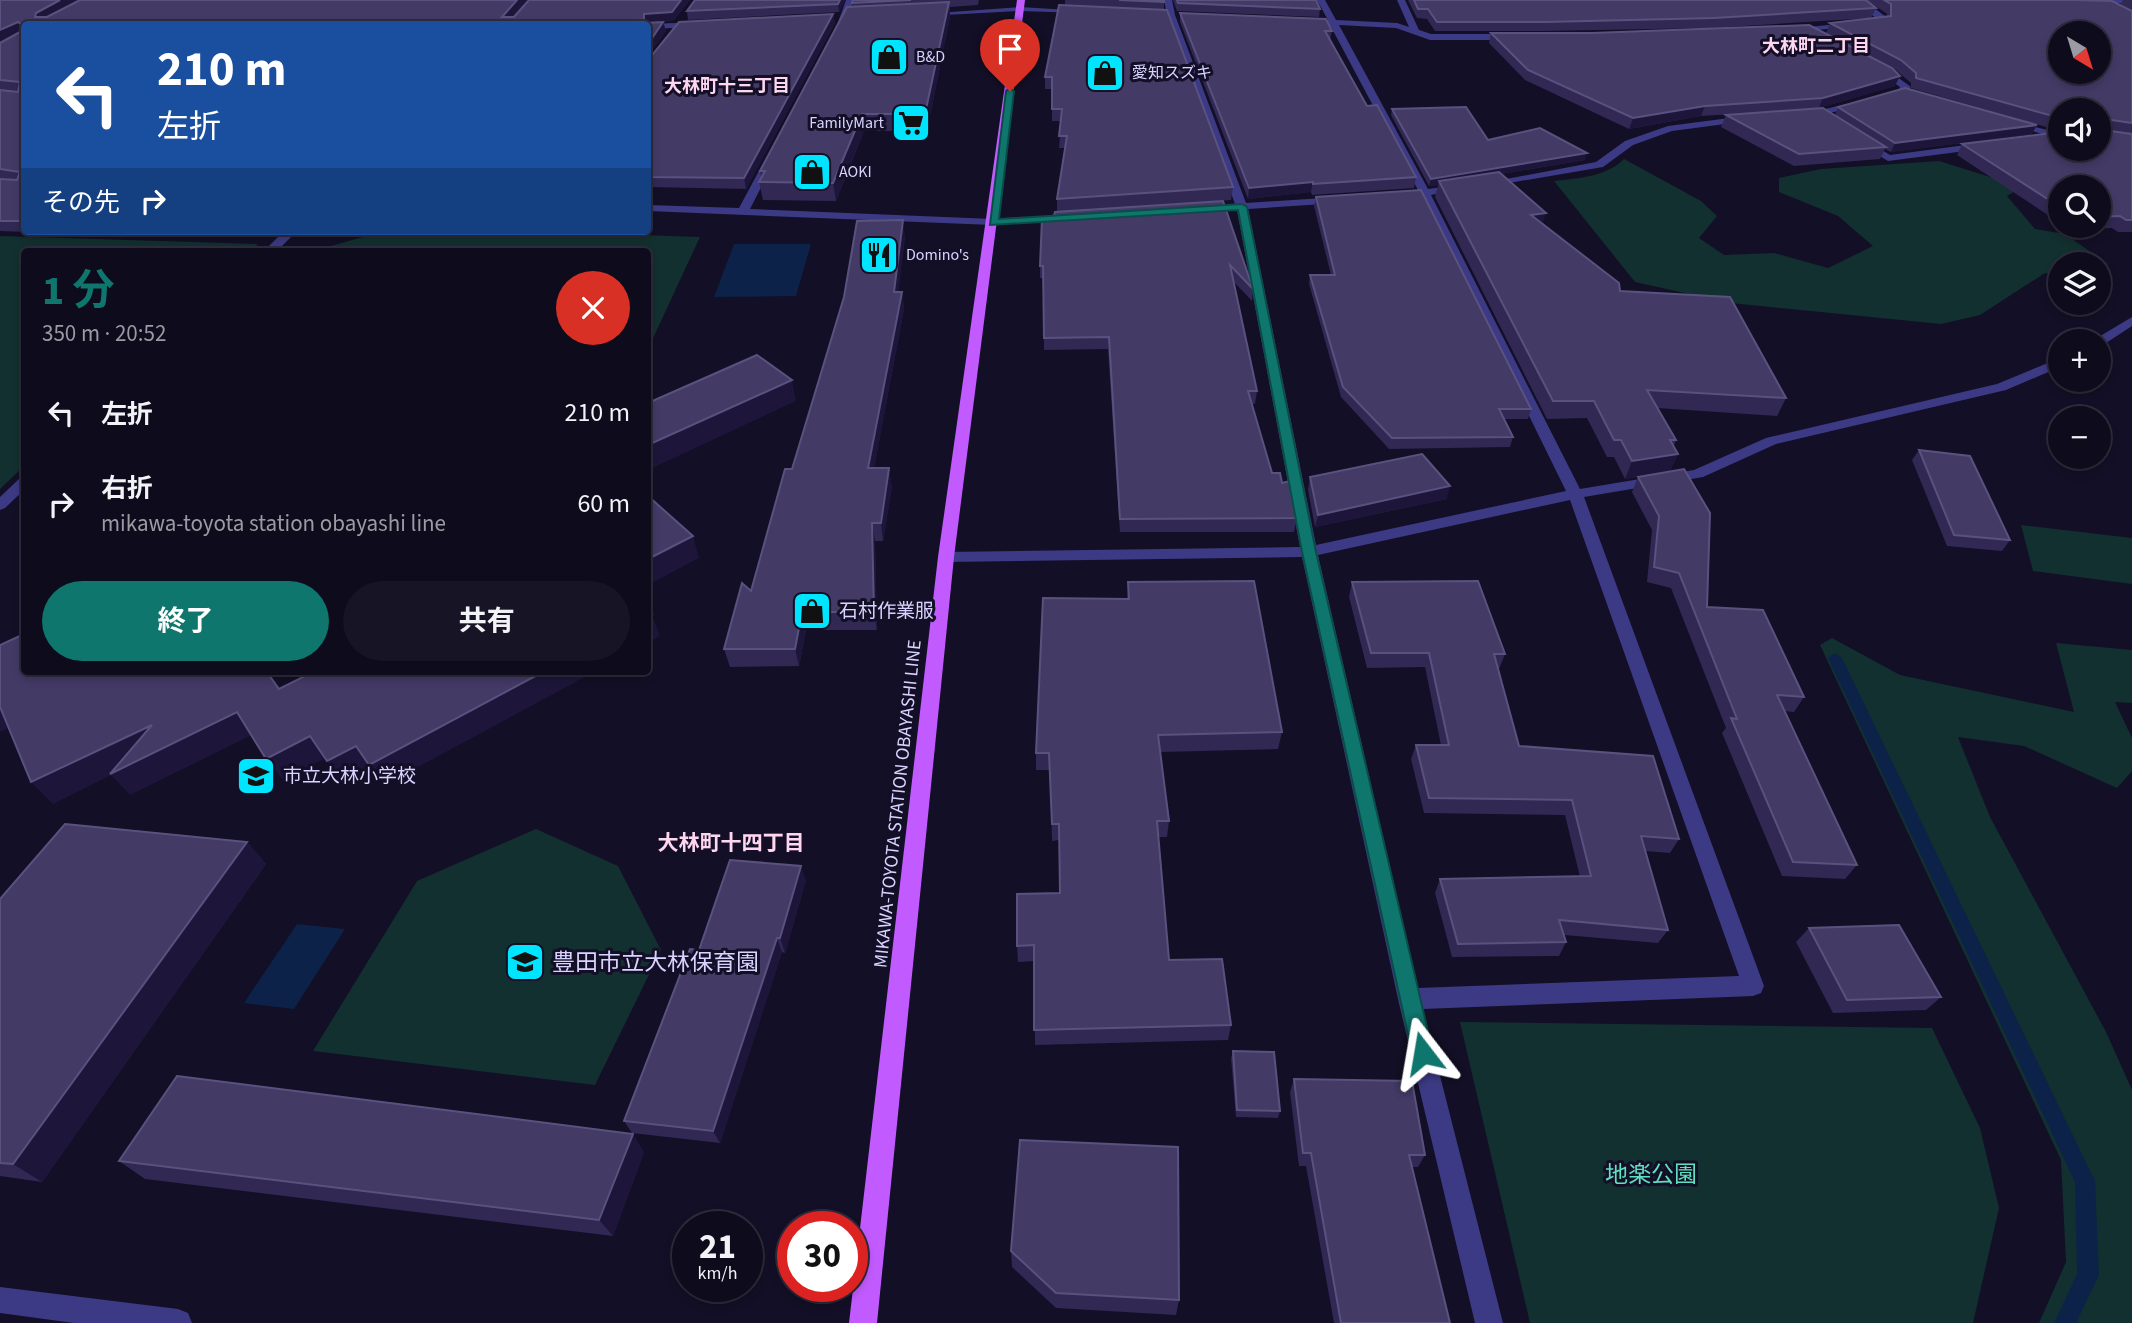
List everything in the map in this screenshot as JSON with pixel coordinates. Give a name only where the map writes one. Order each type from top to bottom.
[{"type":"main road","name":"MIKAWA-TOYOTA STATION OBAYASHI LINE","points":[[863,1323],[946,556],[1021,5]]},
{"type":"street","points":[[832,42],[850,0]]},
{"type":"street","points":[[1168,0],[1171,15],[1242,207],[1309,552],[1409,999],[1489,1323]]},
{"type":"street","points":[[1321,0],[1425,193],[1575,494],[1753,986],[1409,999]]},
{"type":"street","points":[[1401,0],[1415,32]]},
{"type":"street","points":[[1780,30],[1882,22],[1882,18],[1858,0]]},
{"type":"street","points":[[2104,4],[2132,2]]},
{"type":"street","points":[[912,15],[1021,5],[1088,12]]},
{"type":"street","points":[[1157,14],[1184,15]]},
{"type":"street","points":[[831,18],[858,17]]},
{"type":"street","points":[[671,35],[682,21]]},
{"type":"street","points":[[651,26],[682,21],[707,24]]},
{"type":"street","points":[[1305,21],[1397,26],[1430,37],[1523,37]]},
{"type":"street","points":[[1808,29],[1820,35]]},
{"type":"street","points":[[1868,61],[1892,74],[1906,87],[1888,96]]},
{"type":"street","points":[[1900,91],[1914,95]]},
{"type":"street","points":[[1793,116],[1820,114],[1865,102]]},
{"type":"street","points":[[1820,114],[1831,121]]},
{"type":"street","points":[[1386,196],[1425,193],[1576,170],[1614,158],[1627,144],[1685,124],[1752,119]]},
{"type":"street","points":[[2006,121],[2048,133]]},
{"type":"street","points":[[1854,136],[1888,158],[1993,144]]},
{"type":"street","points":[[2032,139],[2048,137]]},
{"type":"street","points":[[743,212],[775,151]]},
{"type":"street","points":[[1187,210],[1346,199]]},
{"type":"street","points":[[651,208],[993,222],[1090,216]]},
{"type":"street","points":[[273,248],[287,235]]},
{"type":"street","points":[[2111,334],[2132,321]]},
{"type":"street","points":[[946,556],[1309,552],[1575,494],[1699,474],[1772,441],[2001,387],[2048,367]]},
{"type":"street","points":[[0,505],[21,485]]},
{"type":"street","points":[[0,1300],[178,1323]]},
{"type":"green space","points":[[1624,159],[1701,201],[1717,216],[1699,238],[1724,255],[1774,253],[1828,268],[1873,246],[1838,216],[1779,192],[1779,178],[1821,169],[1939,161],[2022,187],[2007,196],[2035,229],[2048,231],[2048,238],[2071,238],[2091,252],[2048,252],[2048,274],[1980,315],[1941,324],[1730,303],[1635,282],[1554,181],[1601,173]]},
{"type":"green space","points":[[370,235],[700,237],[651,343],[651,248],[329,248]]},
{"type":"green space","points":[[0,236],[258,244],[254,248],[21,248],[21,469],[0,489]]},
{"type":"green space","points":[[2021,525],[2132,538],[2132,584],[2033,571]]},
{"type":"green space","points":[[1832,638],[1900,675],[2074,712],[2056,643],[2132,650],[2132,703],[2115,702],[2132,738],[2132,771],[2117,788],[2024,746],[1958,737],[1990,817],[2106,1032],[2132,1090],[2132,1323],[2039,1323],[2066,1262],[2061,1160],[1820,645]]},
{"type":"green space","points":[[536,829],[618,866],[661,950],[595,1085],[313,1051],[417,881]]},
{"type":"green space","name":"地楽公園","points":[[1460,1022],[1932,1028],[1980,1128],[1999,1208],[1973,1323],[1530,1323]]},
{"type":"water","points":[[734,244],[811,244],[796,296],[714,297]]},
{"type":"water","points":[[297,924],[345,929],[294,1009],[244,1003]]},
{"type":"building","points":[[0,0],[60,0],[36,13],[35,17],[47,17],[80,0],[517,0],[502,17],[514,17],[529,0],[681,0],[672,12],[644,14],[644,21],[21,21],[21,24],[18,22],[0,30]]},
{"type":"building","points":[[695,0],[840,0],[838,4],[687,11]]},
{"type":"building","points":[[853,0],[911,0],[852,3]]},
{"type":"building","points":[[1119,0],[1164,0],[1164,2]]},
{"type":"building","points":[[1177,0],[1316,0],[1320,9],[1178,3]]},
{"type":"building","points":[[1414,0],[1866,0],[1876,8],[1714,18],[1437,22],[1428,9],[1418,9]]},
{"type":"building","points":[[1884,0],[2112,1],[2132,11],[2132,123],[2111,120],[2111,98],[2048,98],[2048,115],[1916,78],[1916,73],[1901,60],[1830,23],[1891,16],[1891,4]]},
{"type":"building","points":[[949,2],[925,114],[862,114],[833,183],[759,182],[765,171],[760,171],[847,7]]},
{"type":"building","points":[[1059,5],[1167,10],[1233,187],[1057,199],[1067,136],[1059,136],[1062,109],[1052,109],[1052,77],[1045,77]]},
{"type":"building","points":[[1180,13],[1326,19],[1332,31],[1325,31],[1367,106],[1377,105],[1416,177],[1249,188]]},
{"type":"building","points":[[833,14],[744,178],[651,177],[651,56],[679,22]]},
{"type":"building","points":[[663,22],[651,40],[651,23]]},
{"type":"building","points":[[21,24],[21,220],[0,221],[0,179],[17,180],[20,172],[0,169],[0,90],[18,92],[20,82],[0,80],[0,43],[20,32]]},
{"type":"building","points":[[1809,25],[1892,68],[1900,76],[1823,98],[1705,106],[1633,118],[1528,70],[1491,33],[1592,33]]},
{"type":"building","points":[[1905,88],[2037,125],[1895,143],[1838,107]]},
{"type":"building","points":[[1466,107],[1488,140],[1540,128],[1587,153],[1431,179],[1392,109]]},
{"type":"building","points":[[1823,108],[1886,147],[1799,154],[1726,115]]},
{"type":"building","points":[[2111,131],[2132,134],[2132,220],[2111,216],[2111,175],[2048,175],[2048,199],[1962,144],[2048,133],[2048,161],[2111,161]]},
{"type":"building","points":[[1499,172],[1546,213],[1531,215],[1619,283],[1620,291],[1730,297],[1786,398],[1647,390],[1676,440],[1670,440],[1678,454],[1632,461],[1621,440],[1614,440],[1594,401],[1553,401],[1439,181]]},
{"type":"building","points":[[1421,190],[1531,409],[1499,409],[1513,437],[1392,438],[1343,387],[1310,275],[1335,275],[1316,197]]},
{"type":"building","points":[[1223,201],[1253,289],[1230,265],[1257,391],[1248,391],[1272,473],[1280,473],[1282,483],[1290,481],[1297,518],[1120,519],[1109,337],[1044,338],[1043,266],[1040,266],[1042,219],[1053,219],[1055,212]]},
{"type":"building","points":[[903,220],[894,292],[902,292],[868,468],[889,468],[881,523],[872,523],[874,612],[802,612],[795,649],[724,649],[742,583],[751,591],[785,469],[792,469],[844,297],[857,221]]},
{"type":"building","points":[[757,355],[792,380],[651,444],[651,402]]},
{"type":"building","points":[[1919,450],[1970,456],[2010,540],[1954,535]]},
{"type":"building","points":[[1422,454],[1450,486],[1318,515],[1310,477]]},
{"type":"building","points":[[1684,469],[1710,513],[1707,607],[1763,610],[1804,697],[1777,695],[1857,865],[1793,862],[1731,718],[1737,719],[1679,573],[1654,567],[1659,516],[1638,477]]},
{"type":"building","points":[[651,499],[693,536],[651,557]]},
{"type":"building","points":[[1254,581],[1282,732],[1158,735],[1169,821],[1157,821],[1169,960],[1222,959],[1231,1025],[1034,1030],[1034,945],[1017,946],[1017,894],[1060,893],[1059,824],[1052,824],[1049,753],[1036,753],[1043,598],[1129,599],[1128,582]]},
{"type":"building","points":[[1478,581],[1505,654],[1494,654],[1519,746],[1653,756],[1679,839],[1641,836],[1668,930],[1559,920],[1566,942],[1458,944],[1440,879],[1591,876],[1572,800],[1429,798],[1416,745],[1449,745],[1429,653],[1371,653],[1352,582]]},
{"type":"building","points":[[21,635],[21,675],[269,675],[279,689],[307,675],[537,675],[369,765],[356,746],[327,761],[310,736],[266,759],[237,712],[110,774],[152,725],[31,782],[0,707],[0,645]]},
{"type":"building","points":[[65,824],[247,842],[13,1164],[0,1163],[0,899]]},
{"type":"building","points":[[730,860],[801,866],[780,938],[777,938],[713,1131],[624,1121],[690,949],[699,950]]},
{"type":"building","points":[[1899,925],[1941,997],[1847,1000],[1809,928]]},
{"type":"building","points":[[1233,1051],[1274,1052],[1280,1111],[1237,1110]]},
{"type":"building","points":[[177,1076],[633,1134],[599,1220],[119,1161]]},
{"type":"building","points":[[1294,1079],[1412,1081],[1425,1155],[1409,1155],[1450,1323],[1341,1323],[1311,1153],[1303,1153]]},
{"type":"building","points":[[1020,1140],[1178,1147],[1179,1300],[1056,1293],[1011,1251]]},
{"type":"waterway","points":[[1835,658],[2085,1181],[2088,1275],[2065,1323]]},
{"type":"place","name":"B&D","points":[[889,57]]},
{"type":"place","name":"愛知スズキ","points":[[1105,73]]},
{"type":"place","name":"FamilyMart","points":[[911,123]]},
{"type":"place","name":"AOKI","points":[[812,172]]},
{"type":"place","name":"Domino's","points":[[879,255]]},
{"type":"place","name":"石村作業服","points":[[812,611]]},
{"type":"place","name":"市立大林小学校","points":[[256,776]]},
{"type":"place","name":"豊田市立大林保育園","points":[[525,962]]},
{"type":"district","name":"大林町二丁目","points":[[1816,46]]},
{"type":"district","name":"大林町十三丁目","points":[[727,86]]},
{"type":"district","name":"大林町十四丁目","points":[[731,843]]},
{"type":"route","points":[[1010,91],[993,222],[1242,207],[1309,552],[1423,1053]]}]
